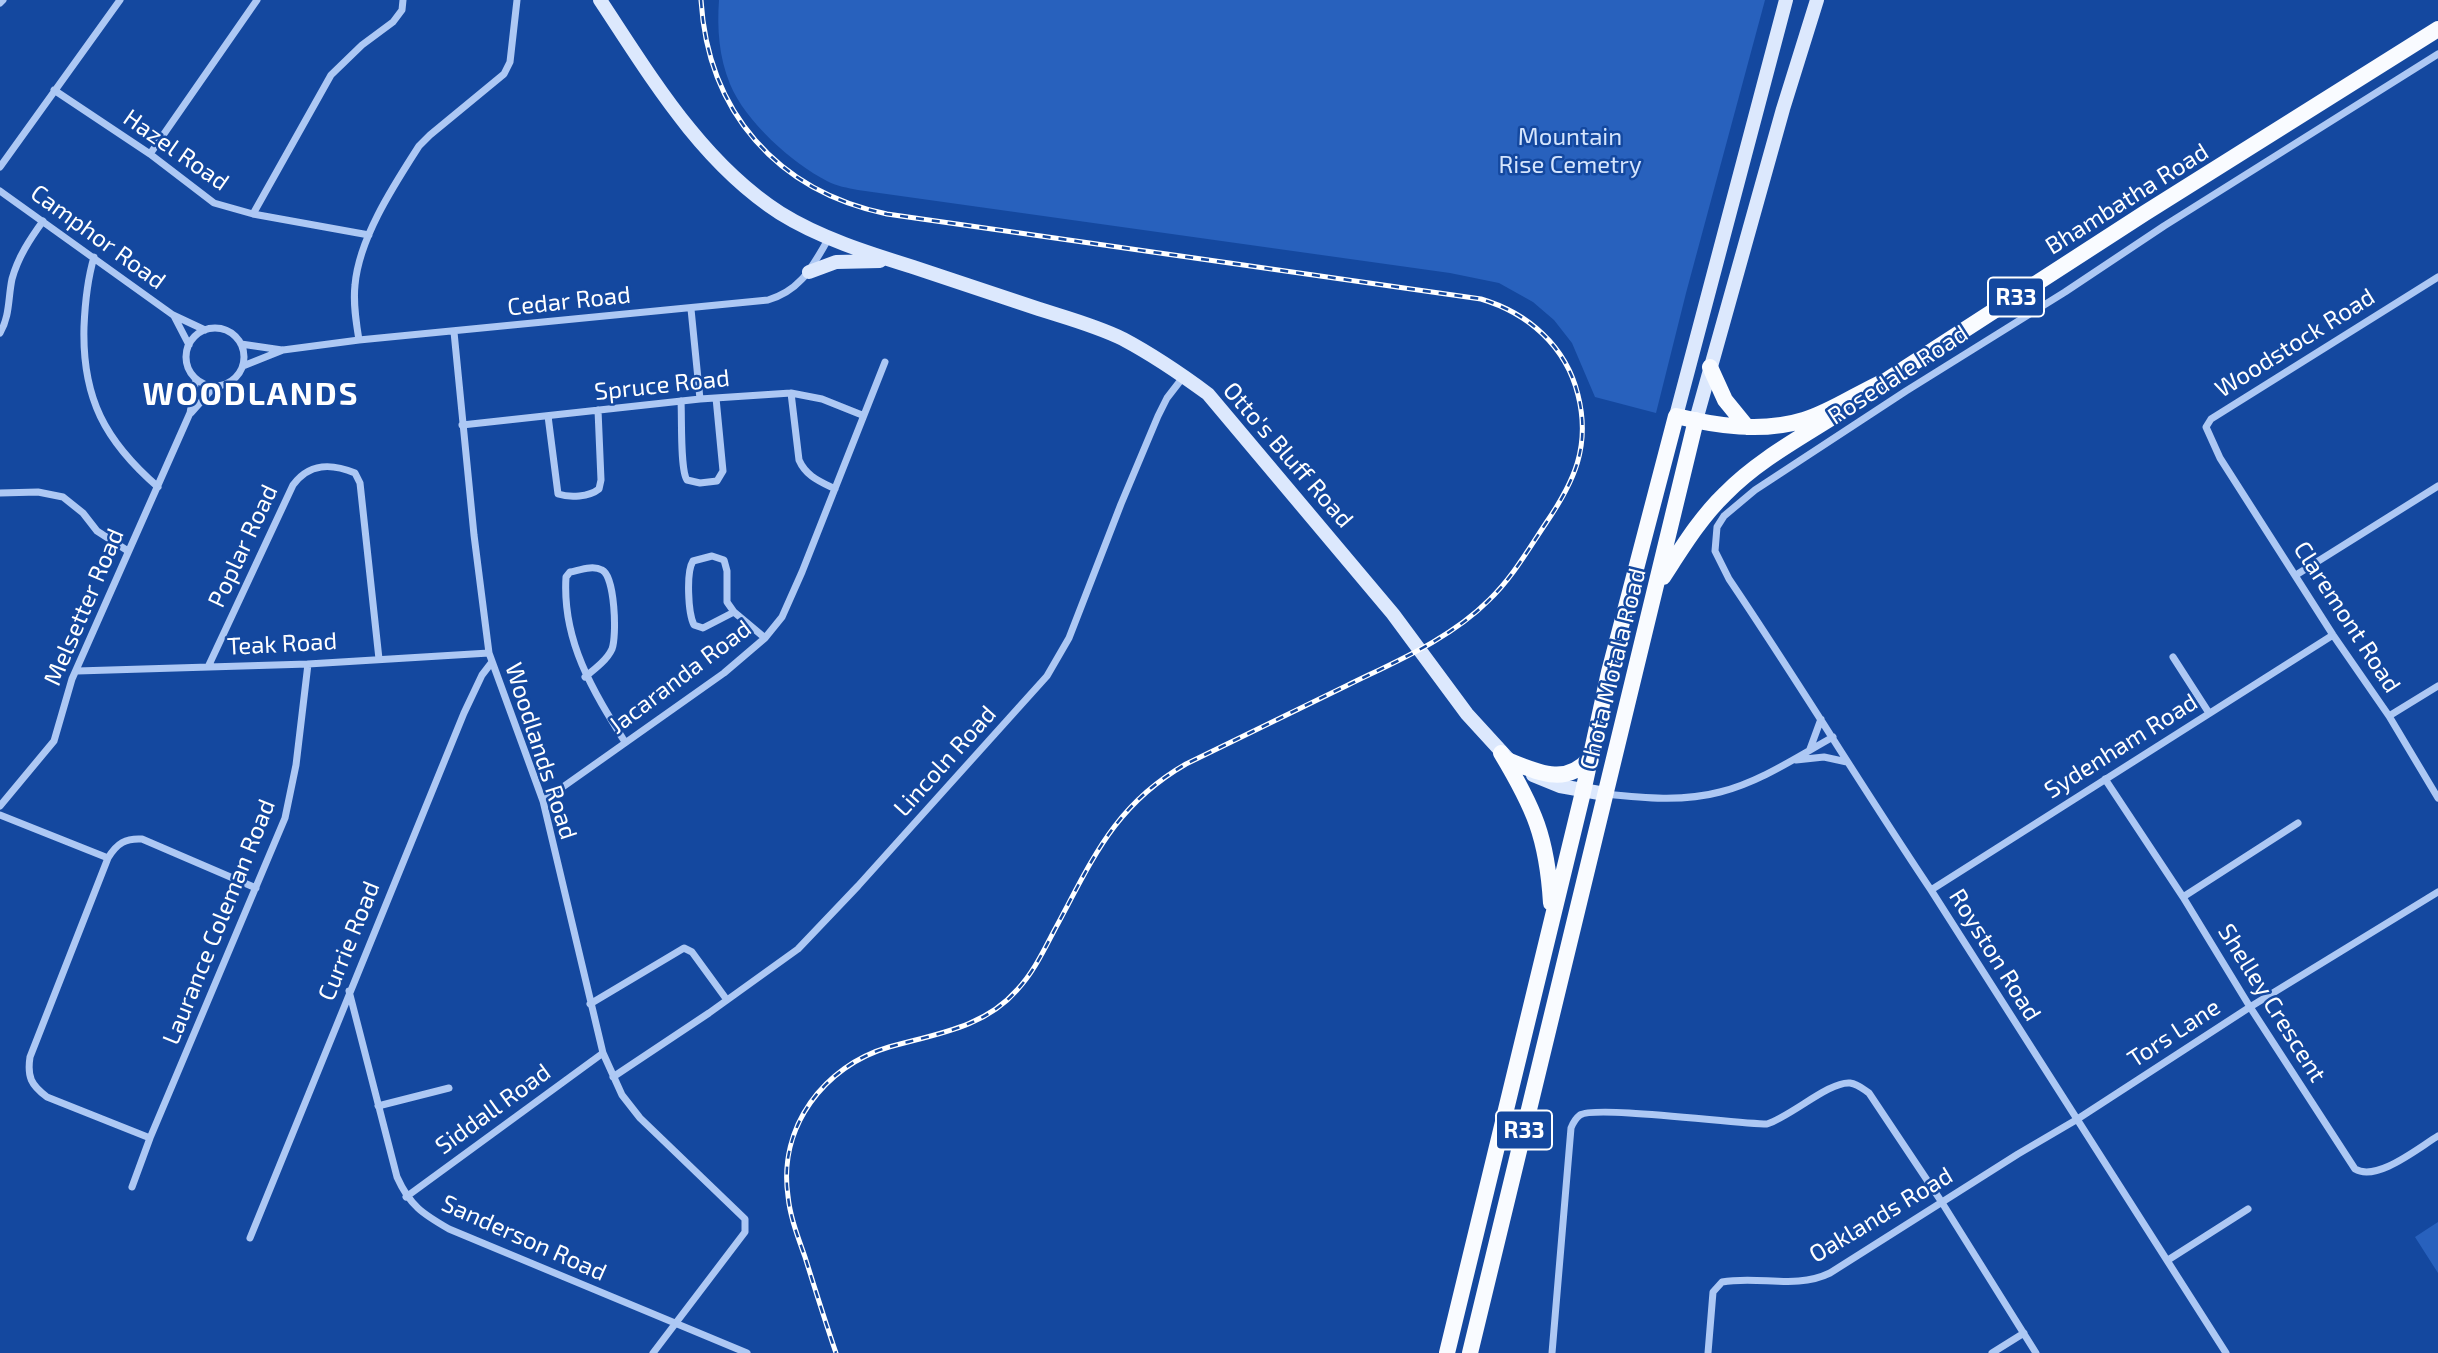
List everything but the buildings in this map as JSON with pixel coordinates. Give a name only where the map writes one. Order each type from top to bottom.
[{"type":"main road","name":"Otto's Bluff Road","points":[[600,0],[675,112],[727,170],[778,211],[829,237],[1121,338],[1184,376],[1208,394],[1393,614],[1467,714],[1504,756],[1540,778],[1583,792],[1605,794]]},
{"type":"main road","name":"Chota Motala Road","points":[[1447,1353],[1552,923],[1609,672],[1786,0]]},
{"type":"main road","name":"Chota Motala Road","points":[[1470,1353],[1696,421],[1783,109],[1817,0]]},
{"type":"main road","name":"Bhambatha Road","points":[[1675,416],[1696,421],[1768,427],[1805,419],[1887,380],[2438,29]]},
{"type":"main road","points":[[809,272],[843,261],[895,261]]},
{"type":"main road","points":[[1710,367],[1725,400],[1747,427]]},
{"type":"main road","points":[[1657,585],[1693,530],[1725,493],[1767,460],[1887,380]]},
{"type":"main road","points":[[1504,756],[1546,773],[1564,775],[1577,772],[1589,760]]},
{"type":"main road","points":[[1504,756],[1539,823],[1550,881],[1552,923]]},
{"type":"street","points":[[0,167],[120,0]]},
{"type":"street","points":[[150,154],[257,0]]},
{"type":"street","points":[[253,214],[331,75],[362,45],[393,22],[402,10],[403,0]]},
{"type":"street","points":[[359,340],[354,299],[355,283],[369,235],[419,146],[504,74],[510,62],[517,0]]},
{"type":"street","name":"Rosedale Road","points":[[1729,579],[1715,551],[1717,527],[1724,516],[1755,490],[2164,226],[2438,54]]},
{"type":"street","name":"Hazel Road","points":[[54,90],[150,154],[214,204],[253,214],[369,235]]},
{"type":"street","name":"Camphor Road","points":[[0,191],[173,315],[205,330]]},
{"type":"street","points":[[0,333],[8,316],[11,282],[16,266],[43,221]]},
{"type":"street","name":"Cedar Road","points":[[243,366],[283,350],[359,340],[768,300],[781,296],[797,285],[809,272],[829,237]]},
{"type":"street","points":[[94,257],[85,292],[83,364],[91,396],[100,417],[131,465],[158,488]]},
{"type":"street","name":"Woodstock Road","points":[[2220,458],[2207,432],[2206,427],[2211,419],[2438,277]]},
{"type":"street","points":[[691,309],[700,399]]},
{"type":"street","name":"Camphor Road","points":[[173,315],[189,345]]},
{"type":"street","points":[[216,328],[226,331],[235,336],[241,344],[243,366],[237,376],[227,384],[205,384],[196,379],[187,363],[189,345],[205,330],[216,328]]},
{"type":"street","name":"Woodlands Road","points":[[454,332],[462,425],[489,653],[543,801],[603,1053],[622,1095],[640,1118],[745,1219],[745,1232],[675,1323]]},
{"type":"street","name":"Cedar Road","points":[[241,344],[283,350]]},
{"type":"street","name":"Jacaranda Road","points":[[543,801],[724,673],[765,638],[782,617],[885,362]]},
{"type":"street","name":"Lincoln Road","points":[[613,1077],[798,948],[866,877],[1047,676],[1069,638],[1158,416],[1167,398],[1184,376]]},
{"type":"street","name":"Melsetter Road","points":[[0,806],[54,741],[67,691],[190,413],[196,379]]},
{"type":"street","name":"Melsetter Road","points":[[190,413],[215,386]]},
{"type":"street","points":[[791,393],[799,460],[810,477],[835,489]]},
{"type":"street","name":"Spruce Road","points":[[462,425],[700,399],[791,393],[822,399],[862,415]]},
{"type":"street","points":[[681,401],[684,436],[682,471],[687,480],[700,483],[717,481],[723,471],[716,398]]},
{"type":"street","points":[[548,415],[558,494],[581,495],[596,492],[600,485],[598,410]]},
{"type":"street","name":"Claremont Road","points":[[2220,458],[2333,635],[2389,716],[2438,798]]},
{"type":"street","name":"Poplar Road","points":[[208,667],[293,485],[301,474],[311,468],[324,467],[344,468],[355,473],[360,483],[379,659]]},
{"type":"street","points":[[2296,575],[2438,486]]},
{"type":"street","points":[[0,493],[38,492],[63,497],[83,513],[97,531],[128,551]]},
{"type":"street","points":[[734,612],[703,628],[691,622],[689,571],[693,561],[712,556],[724,560],[727,571],[727,602],[734,612],[765,638]]},
{"type":"street","points":[[585,677],[609,654],[613,646],[613,594],[610,578],[605,571],[599,569],[570,572],[566,578],[570,636],[585,677],[625,742]]},
{"type":"street","name":"Royston Road","points":[[1729,579],[1833,737],[1885,823],[1931,890],[2226,1353]]},
{"type":"street","name":"Sydenham Road","points":[[1931,890],[2333,635]]},
{"type":"street","name":"Teak Road","points":[[77,671],[308,664],[489,653]]},
{"type":"street","points":[[2173,657],[2208,713]]},
{"type":"street","name":"Currie Road","points":[[250,1238],[464,713],[492,662]]},
{"type":"street","name":"Laurance Coleman Road","points":[[132,1187],[150,1138],[285,818],[292,793],[308,664]]},
{"type":"street","points":[[2389,716],[2438,686]]},
{"type":"street","points":[[1810,750],[1821,719]]},
{"type":"street","name":"Otto's Bluff Road","points":[[1605,794],[1670,798],[1719,793],[1754,781],[1833,737]]},
{"type":"street","points":[[1791,760],[1824,757],[1847,762]]},
{"type":"street","name":"Shelley Crescent","points":[[2105,779],[2355,1169],[2361,1173],[2383,1169],[2438,1136]]},
{"type":"street","points":[[0,815],[108,858]]},
{"type":"street","points":[[2183,897],[2298,823]]},
{"type":"street","points":[[150,1138],[47,1097],[34,1088],[29,1079],[30,1057],[108,858],[120,843],[130,838],[142,839],[256,888]]},
{"type":"street","name":"Tors Lane","points":[[2076,1120],[2249,1007],[2438,892]]},
{"type":"street","points":[[590,1004],[684,948],[692,952],[727,1000]]},
{"type":"street","name":"Sanderson Road","points":[[349,991],[397,1177],[406,1197],[422,1214],[449,1229],[747,1353]]},
{"type":"street","name":"Siddall Road","points":[[406,1197],[603,1053]]},
{"type":"street","points":[[1552,1353],[1571,1128],[1580,1115],[1590,1112],[1620,1113],[1768,1124],[1779,1121],[1843,1083],[1852,1083],[1869,1093],[1941,1201],[2036,1353]]},
{"type":"street","points":[[378,1106],[449,1088]]},
{"type":"street","name":"Oaklands Road","points":[[1708,1353],[1713,1292],[1722,1282],[1791,1283],[1815,1280],[2076,1120]]},
{"type":"street","points":[[2168,1260],[2248,1209]]},
{"type":"street","points":[[653,1353],[675,1323]]},
{"type":"street","points":[[1992,1353],[2024,1333]]},
{"type":"green space","name":"Mountain Rise Cemetry","points":[[719,0],[1765,0],[1656,413],[1595,397],[1572,343],[1554,320],[1533,302],[1499,283],[1450,273],[858,190],[831,183],[799,163],[771,140],[737,98],[726,74],[721,53]]},
{"type":"green space","points":[[2438,1222],[2438,1273],[2415,1237]]},
{"type":"railway","points":[[701,0],[706,40],[718,77],[734,111],[755,140],[782,166],[813,187],[848,203],[887,214],[1481,299],[1514,313],[1543,334],[1564,361],[1572,377],[1582,413],[1581,447],[1565,493],[1512,573],[1474,614],[1422,648],[1186,764],[1161,780],[1140,798],[1107,837],[1033,969],[1004,1003],[990,1013],[958,1028],[866,1056],[826,1084],[810,1103],[790,1146],[788,1196],[795,1227],[836,1353]]},
{"type":"district","name":"WOODLANDS","points":[[251,394]]}]
